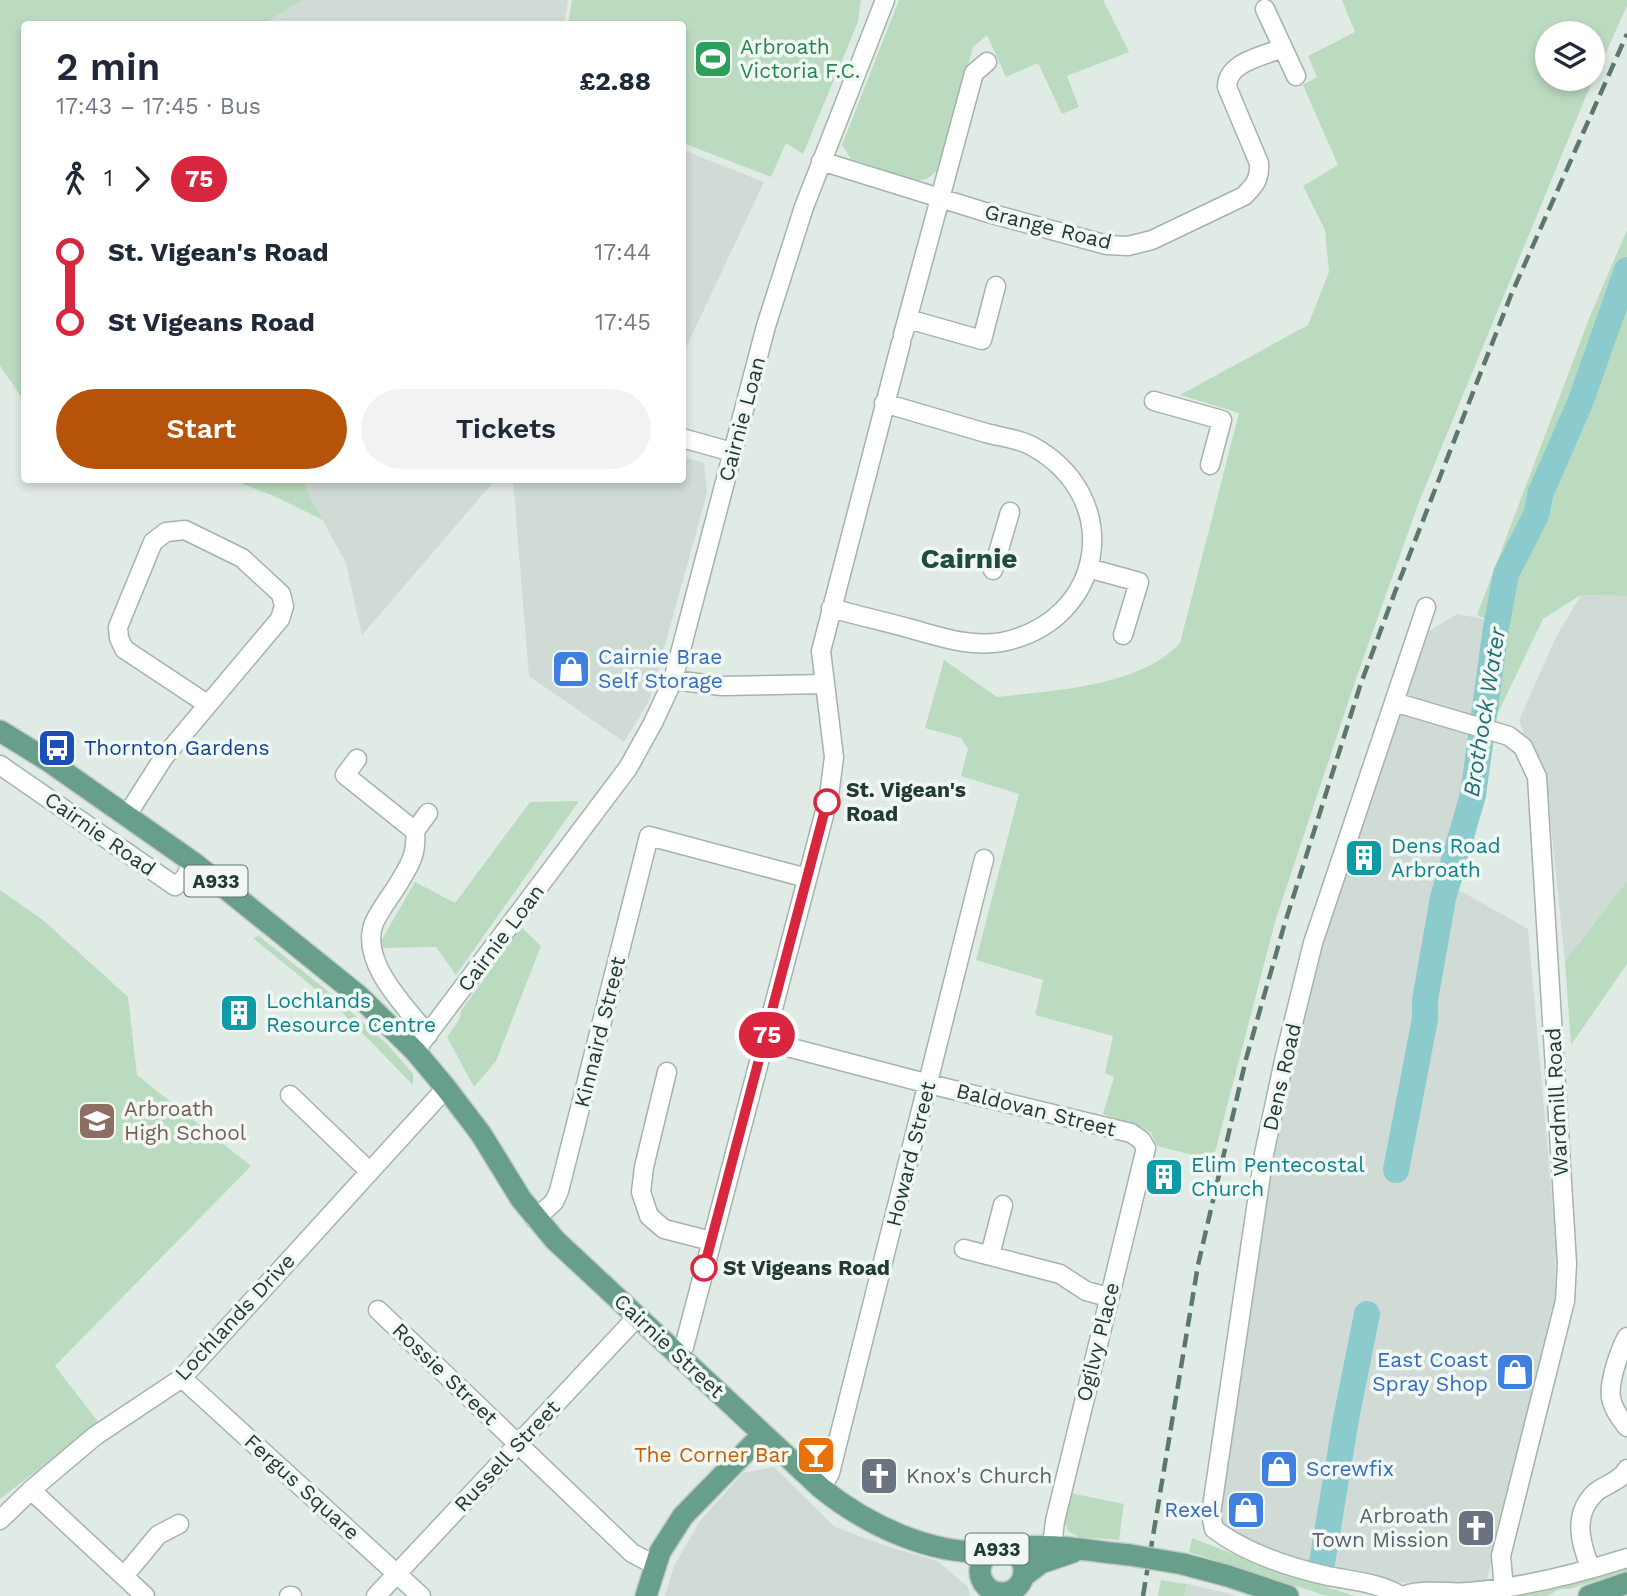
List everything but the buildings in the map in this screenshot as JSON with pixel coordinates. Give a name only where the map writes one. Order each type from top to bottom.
[{"type":"main road","name":"Cairnie Road","points":[[0,731],[194,863],[359,996],[422,1043],[446,1088]]},
{"type":"main road","name":"Cairnie Street","points":[[446,1088],[481,1134],[535,1219],[821,1488],[844,1506],[871,1521],[941,1548],[972,1553],[999,1550]]},
{"type":"main road","points":[[646,1596],[665,1542],[683,1516],[763,1434]]},
{"type":"main road","name":"A933","points":[[1079,1550],[1041,1563],[1016,1587],[1001,1593],[986,1588],[980,1567],[985,1556],[999,1550],[1052,1546],[1183,1564],[1288,1596]]},
{"type":"main road","name":"Cairnie Street","points":[[941,1548],[986,1588]]},
{"type":"main road","name":"A933","points":[[999,1550],[1019,1556],[1023,1563],[1016,1587]]},
{"type":"main road","points":[[1589,1596],[1627,1583]]},
{"type":"street","name":"Cairnie Loan","points":[[422,1043],[628,768],[673,680],[766,326],[821,161],[885,0]]},
{"type":"street","points":[[1265,9],[1296,76]]},
{"type":"street","name":"Grange Road","points":[[821,161],[1107,245],[1128,246],[1152,240],[1244,196],[1256,184],[1260,175],[1259,163],[1221,70],[1233,68],[1283,48]]},
{"type":"street","points":[[679,1354],[684,1347],[829,796],[834,757],[821,650],[831,608],[974,73],[988,62]]},
{"type":"street","points":[[904,333],[982,340],[996,286]]},
{"type":"street","points":[[1154,401],[1222,420],[1210,466]]},
{"type":"street","points":[[831,608],[959,642],[999,643],[1031,634],[1052,622],[1074,598],[1088,568],[1093,545],[1090,518],[1079,490],[1056,463],[1031,445],[884,403]]},
{"type":"street","points":[[686,439],[732,452]]},
{"type":"street","points":[[993,570],[1010,512]]},
{"type":"street","points":[[127,815],[164,757],[280,619],[284,606],[281,594],[242,558],[185,530],[166,531],[153,542],[118,626],[119,638],[124,649],[207,704]]},
{"type":"street","points":[[1088,568],[1139,582],[1123,635]]},
{"type":"street","name":"Dens Road","points":[[1403,1596],[1376,1586],[1311,1572],[1244,1550],[1213,1529],[1211,1514],[1264,1154],[1286,1056],[1313,943],[1426,607]]},
{"type":"street","points":[[673,680],[722,686],[824,684]]},
{"type":"street","name":"Wardmill Road","points":[[1394,702],[1501,732],[1523,747],[1537,777],[1567,1263],[1565,1301],[1501,1556],[1504,1589]]},
{"type":"street","points":[[357,760],[345,775],[415,831]]},
{"type":"street","name":"Cairnie Road","points":[[0,765],[175,886],[183,880],[194,863]]},
{"type":"street","points":[[422,1043],[383,978],[371,947],[374,924],[416,849],[415,831],[428,813]]},
{"type":"street","name":"Kinnaird Street","points":[[535,1219],[555,1202],[559,1191],[649,836],[807,878]]},
{"type":"street","name":"Howard Street","points":[[821,1488],[830,1473],[984,859]]},
{"type":"street","name":"Baldovan Street","points":[[765,1041],[1131,1133],[1141,1140]]},
{"type":"street","points":[[667,1072],[644,1167],[641,1192],[649,1216],[664,1229],[711,1241]]},
{"type":"street","name":"Lochlands Drive","points":[[0,1520],[95,1436],[182,1378],[446,1088]]},
{"type":"street","points":[[290,1095],[369,1171]]},
{"type":"street","name":"Ogilvy Place","points":[[1052,1546],[1055,1521],[1146,1148],[1141,1140]]},
{"type":"street","points":[[990,1255],[1003,1205]]},
{"type":"street","points":[[964,1249],[1060,1274],[1086,1291],[1108,1297]]},
{"type":"street","name":"Rossie Street","points":[[378,1310],[632,1553],[655,1565]]},
{"type":"street","name":"Russell Street","points":[[376,1596],[637,1317]]},
{"type":"street","points":[[1627,1337],[1622,1361],[1609,1394],[1613,1409],[1627,1427]]},
{"type":"street","name":"Fergus Square","points":[[182,1378],[421,1596]]},
{"type":"street","points":[[1591,1569],[1579,1534],[1579,1521],[1596,1493],[1624,1475],[1627,1469]]},
{"type":"street","points":[[31,1490],[145,1596]]},
{"type":"street","points":[[124,1576],[158,1535],[179,1524]]},
{"type":"street","points":[[1403,1596],[1418,1591],[1443,1594],[1504,1589],[1627,1558]]},
{"type":"shaded area","points":[[302,0],[568,0],[564,21],[268,21]]},
{"type":"shaded area","points":[[686,151],[764,182],[686,348]]},
{"type":"shaded area","points":[[686,458],[704,463],[707,493],[650,699],[624,742],[529,676],[513,483],[686,483]]},
{"type":"shaded area","points":[[305,483],[492,483],[362,635],[346,563]]},
{"type":"shaded area","points":[[1581,595],[1627,596],[1627,881],[1565,961],[1548,797],[1519,720],[1556,637]]},
{"type":"shaded area","points":[[1457,614],[1488,620],[1461,805],[1442,866],[1441,880],[1528,929],[1556,1244],[1555,1298],[1486,1583],[1382,1582],[1266,1554],[1220,1529],[1214,1514],[1248,1321],[1275,1141],[1311,985],[1361,823],[1398,723],[1426,633]]},
{"type":"shaded area","points":[[774,1467],[835,1527],[937,1561],[968,1587],[970,1596],[665,1596],[674,1566],[700,1521],[743,1473]]},
{"type":"shaded area","points":[[1187,1584],[1228,1593],[1236,1596],[1184,1596]]},
{"type":"green space","points":[[0,0],[302,0],[268,21],[21,21],[21,397],[0,366]]},
{"type":"green space","points":[[572,0],[861,0],[858,22],[803,154],[786,143],[771,177],[686,144],[686,21],[568,21]]},
{"type":"green space","points":[[899,0],[1103,0],[1129,52],[1067,76],[1079,107],[1062,114],[1038,63],[1006,77],[987,35],[973,47],[940,167],[929,177],[915,180],[851,159],[842,145]]},
{"type":"green space","points":[[1342,0],[1627,0],[1627,6],[1605,54],[1605,21],[1535,21],[1535,91],[1588,91],[1419,502],[1357,676],[1275,922],[1213,1160],[1157,1146],[1151,1132],[1103,1114],[1114,1077],[1105,1073],[1113,1036],[1035,1015],[1043,980],[976,960],[1019,794],[961,776],[968,749],[961,738],[925,728],[944,660],[997,697],[1070,688],[1119,678],[1163,658],[1180,643],[1239,413],[1180,395],[1308,325],[1329,272],[1325,230],[1303,186],[1338,165],[1303,85],[1317,77],[1308,56],[1355,32]]},
{"type":"green space","points":[[1627,230],[1627,596],[1581,595],[1543,619],[1497,715],[1473,710],[1488,620],[1477,615],[1590,316]]},
{"type":"green space","points":[[241,483],[305,483],[323,520]]},
{"type":"green space","points":[[579,801],[456,975],[436,947],[377,948],[415,882],[455,903],[530,802]]},
{"type":"green space","points":[[1627,881],[1627,964],[1571,1045],[1565,961]]},
{"type":"green space","name":"Arbroath High School","points":[[0,890],[43,920],[128,997],[137,1075],[251,1166],[55,1366],[99,1423],[0,1499]]},
{"type":"green space","points":[[521,927],[541,946],[496,1061],[474,1087],[447,1037],[459,1020],[461,1011]]},
{"type":"green space","points":[[259,936],[330,993],[388,1045],[413,1074],[413,1085],[336,1006],[253,938]]},
{"type":"green space","points":[[1070,1493],[1124,1504],[1119,1540],[1079,1537],[1068,1531],[1064,1520]]},
{"type":"green space","points":[[1192,1538],[1283,1573],[1355,1596],[1327,1596],[1189,1552]]},
{"type":"green space","points":[[1627,1564],[1627,1571],[1569,1589],[1560,1589],[1547,1596],[1515,1596]]},
{"type":"green space","points":[[1161,1580],[1187,1584],[1184,1596],[1158,1596]]},
{"type":"waterway","name":"Brothock Water","points":[[1396,1170],[1425,1019],[1425,1000],[1443,898],[1473,795],[1506,574],[1536,515],[1541,492],[1580,403],[1627,270]]},
{"type":"waterway","name":"Brothock Water","points":[[1322,1563],[1367,1314]]},
{"type":"railway","points":[[1143,1596],[1198,1265],[1246,1059],[1284,926],[1360,686],[1395,592],[1511,295],[1627,34]]},
{"type":"bus line","name":"75","points":[[704,1268],[827,802]]},
{"type":"place","name":"Arbroath Victoria F.C.","points":[[713,59]]},
{"type":"place","name":"Cairnie Brae Self Storage","points":[[571,669]]},
{"type":"place","name":"Thornton Gardens","points":[[57,748]]},
{"type":"place","name":"St. Vigean's Road","points":[[827,802]]},
{"type":"place","name":"Dens Road Arbroath","points":[[1364,858]]},
{"type":"place","name":"Lochlands Resource Centre","points":[[239,1013]]},
{"type":"place","name":"Arbroath High School","points":[[97,1121]]},
{"type":"place","name":"Elim Pentecostal Church","points":[[1164,1177]]},
{"type":"place","name":"St Vigeans Road","points":[[704,1268]]},
{"type":"place","name":"East Coast Spray Shop","points":[[1515,1372]]},
{"type":"place","name":"The Corner Bar","points":[[816,1455]]},
{"type":"place","name":"Screwfix","points":[[1279,1469]]},
{"type":"place","name":"Knox's Church","points":[[879,1476]]},
{"type":"place","name":"Rexel","points":[[1246,1510]]},
{"type":"place","name":"Arbroath Town Mission","points":[[1476,1528]]},
{"type":"district","name":"Cairnie","points":[[969,558]]}]
